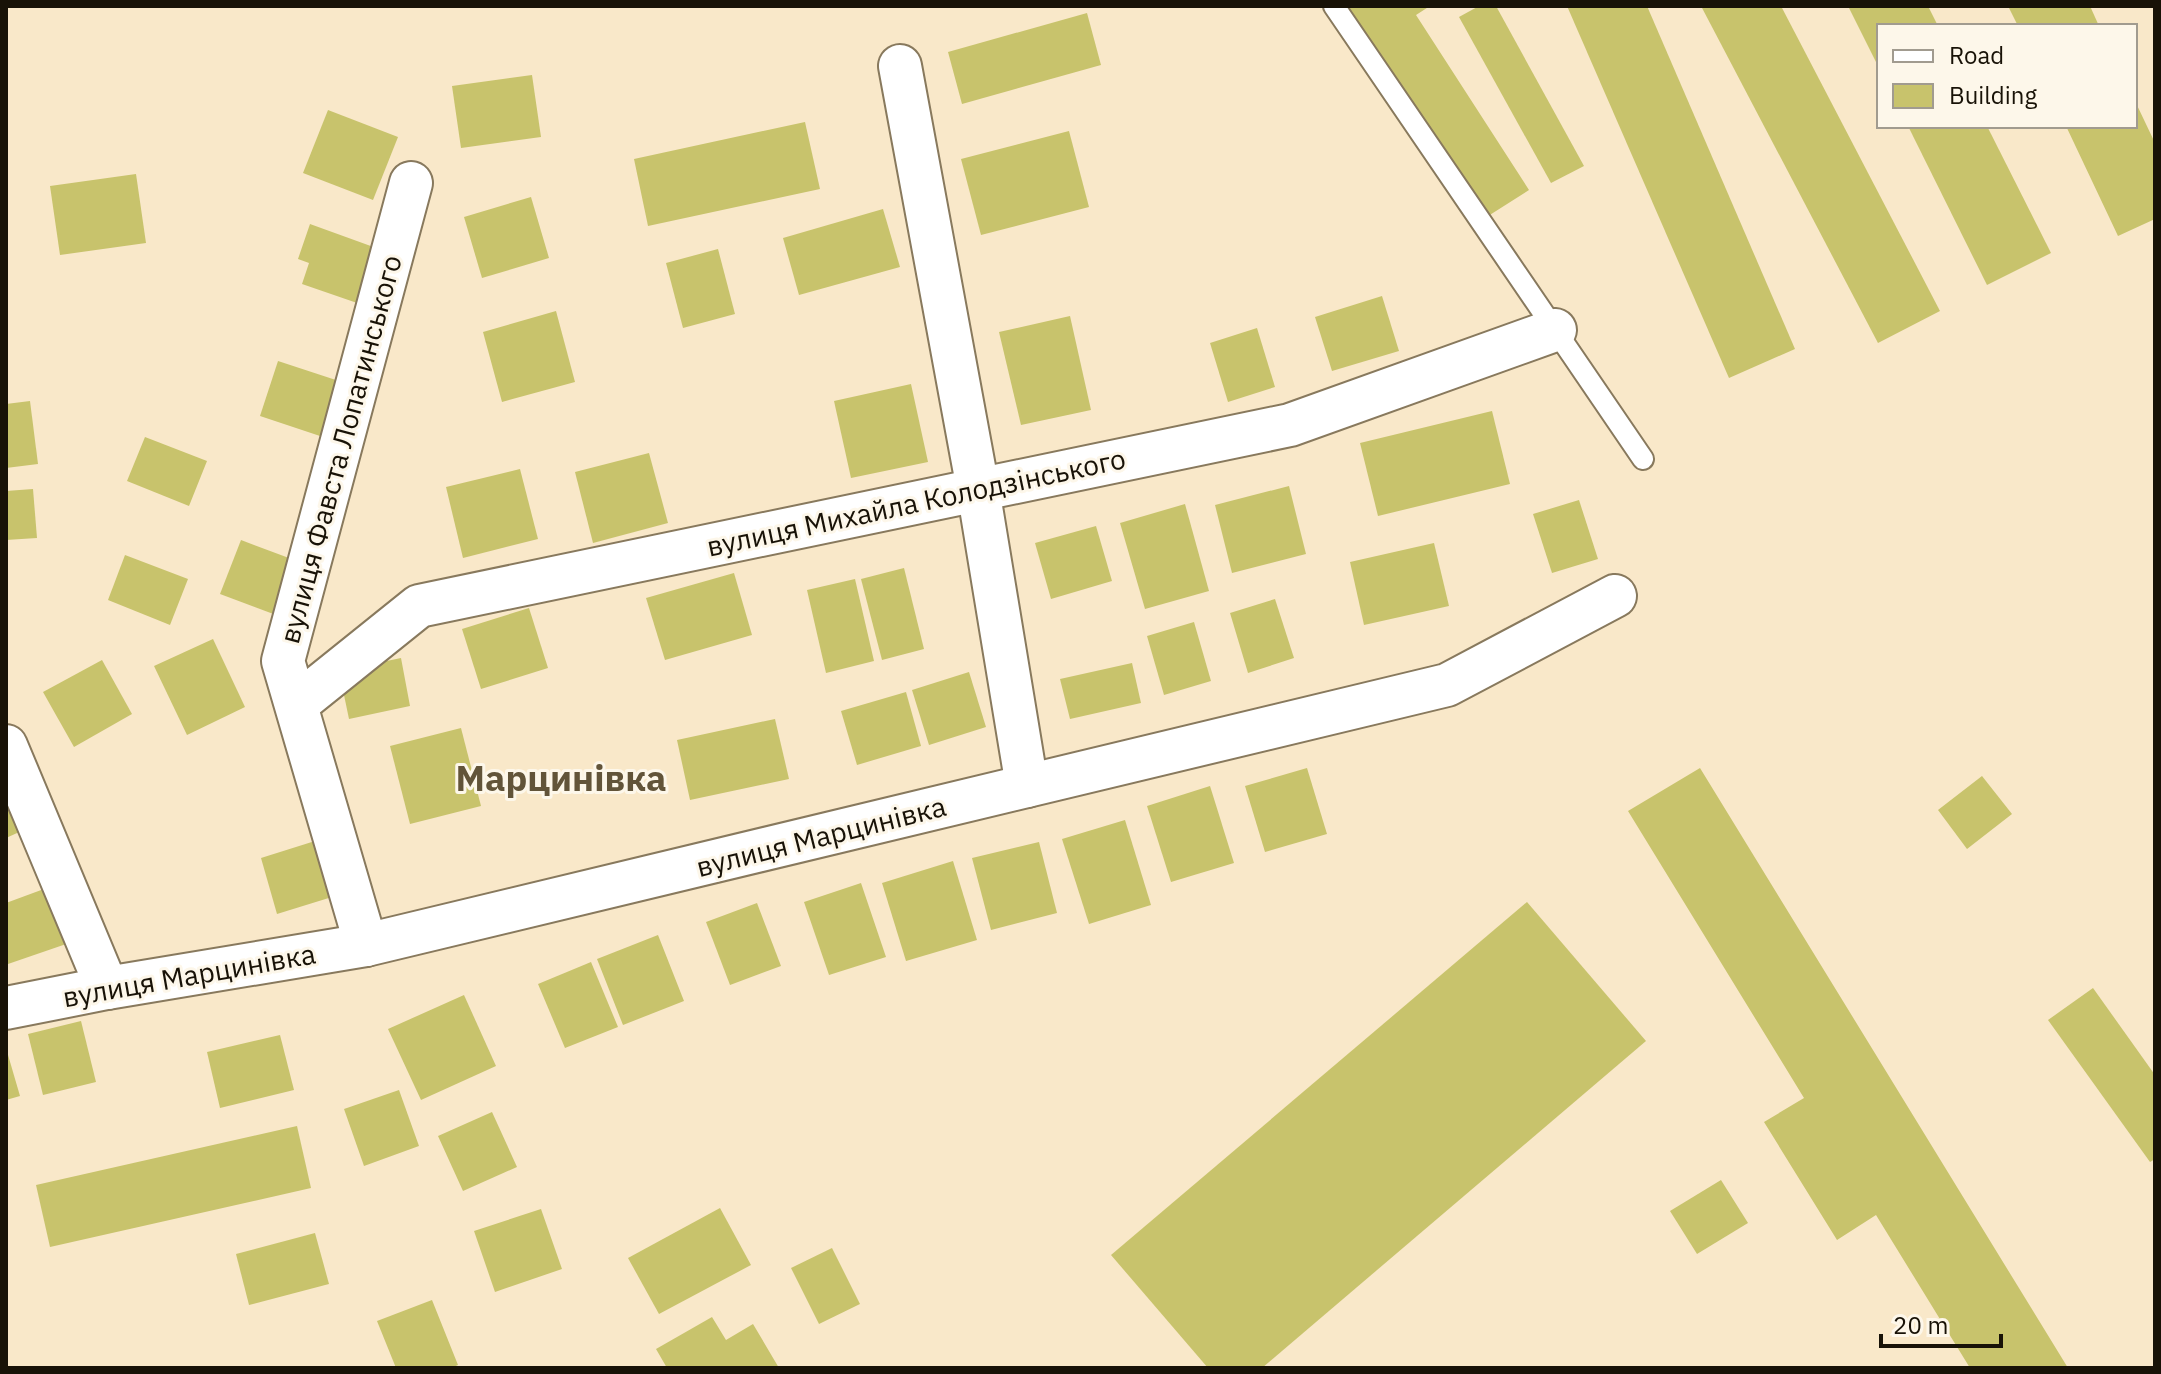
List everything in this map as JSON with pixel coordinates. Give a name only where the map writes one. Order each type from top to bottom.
[{"type":"street","points":[[900,66],[978,489],[1027,786]]},
{"type":"street","name":"вулиця Фавста Лопатинського","points":[[366,945],[283,661],[411,183]]},
{"type":"street","name":"вулиця Михайла Колодзінського","points":[[297,704],[419,606],[1290,425],[1555,330]]},
{"type":"street","name":"вулиця Марцинівка","points":[[6,1008],[366,945],[1447,685],[1615,596]]},
{"type":"street","points":[[6,746],[107,988]]},
{"type":"lane","points":[[1334,6],[1643,459]]},
{"type":"building","points":[[1346,6],[1430,6],[1416,15],[1529,190],[1485,218]]},
{"type":"building","points":[[1479,6],[1496,6],[1584,166],[1551,183],[1459,17]]},
{"type":"building","points":[[1567,6],[1647,6],[1795,349],[1729,378]]},
{"type":"building","points":[[1701,6],[1781,6],[1940,311],[1878,343]]},
{"type":"building","points":[[1848,6],[1928,6],[1937,24],[1877,24],[1877,64]]},
{"type":"building","points":[[2008,6],[2090,6],[2098,24],[2017,24]]},
{"type":"building","points":[[1087,13],[1101,65],[962,104],[948,52]]},
{"type":"building","points":[[532,75],[541,137],[461,148],[452,86]]},
{"type":"building","points":[[2137,105],[2155,143],[2155,219],[2118,236],[2067,128],[2137,128]]},
{"type":"building","points":[[328,110],[398,137],[373,200],[303,173]]},
{"type":"building","points":[[805,122],[820,189],[648,226],[634,159]]},
{"type":"building","points":[[1909,128],[1988,128],[2051,253],[1987,285]]},
{"type":"building","points":[[1069,131],[1089,207],[981,235],[961,159]]},
{"type":"building","points":[[136,174],[146,243],[60,255],[50,186]]},
{"type":"building","points":[[531,197],[549,258],[482,278],[464,217]]},
{"type":"building","points":[[883,209],[900,267],[799,295],[783,238]]},
{"type":"building","points":[[310,224],[379,249],[360,304],[302,284],[309,263],[298,259]]},
{"type":"building","points":[[718,249],[735,314],[683,328],[666,263]]},
{"type":"building","points":[[1382,296],[1399,351],[1332,371],[1315,317]]},
{"type":"building","points":[[556,311],[575,382],[502,402],[483,332]]},
{"type":"building","points":[[1070,316],[1091,410],[1021,425],[999,332]]},
{"type":"building","points":[[1257,328],[1275,387],[1228,402],[1210,343]]},
{"type":"building","points":[[278,361],[345,383],[326,438],[260,416]]},
{"type":"building","points":[[911,384],[928,462],[851,478],[834,401]]},
{"type":"building","points":[[30,401],[38,464],[6,468],[6,404]]},
{"type":"building","points":[[1492,411],[1510,484],[1378,516],[1360,443]]},
{"type":"building","points":[[145,437],[207,461],[189,506],[127,481]]},
{"type":"building","points":[[649,453],[668,523],[593,543],[575,472]]},
{"type":"building","points":[[520,469],[538,539],[463,558],[446,487]]},
{"type":"building","points":[[1289,486],[1306,554],[1232,573],[1215,505]]},
{"type":"building","points":[[33,489],[37,538],[6,540],[6,491]]},
{"type":"building","points":[[1579,500],[1598,559],[1552,573],[1533,514]]},
{"type":"building","points":[[1185,504],[1209,591],[1145,609],[1120,523]]},
{"type":"building","points":[[1096,526],[1112,581],[1051,599],[1035,543]]},
{"type":"building","points":[[241,540],[297,561],[276,615],[220,594]]},
{"type":"building","points":[[1434,543],[1449,606],[1364,625],[1350,562]]},
{"type":"building","points":[[125,555],[188,579],[170,625],[108,600]]},
{"type":"building","points":[[904,568],[924,649],[882,660],[861,579]]},
{"type":"building","points":[[734,573],[752,635],[665,660],[646,598]]},
{"type":"building","points":[[855,579],[874,661],[826,673],[807,590]]},
{"type":"building","points":[[1275,599],[1294,658],[1248,673],[1230,613]]},
{"type":"building","points":[[529,608],[548,668],[481,689],[462,629]]},
{"type":"building","points":[[1194,622],[1211,681],[1164,695],[1147,636]]},
{"type":"building","points":[[213,639],[245,707],[187,735],[154,666]]},
{"type":"building","points":[[401,658],[410,706],[349,719],[339,671]]},
{"type":"building","points":[[102,660],[132,714],[74,747],[43,692]]},
{"type":"building","points":[[1132,663],[1141,703],[1070,719],[1060,679]]},
{"type":"building","points":[[969,672],[986,727],[929,745],[912,690]]},
{"type":"building","points":[[906,692],[921,746],[857,765],[841,711]]},
{"type":"building","points":[[775,719],[789,779],[690,800],[677,740]]},
{"type":"building","points":[[461,728],[481,806],[410,824],[390,746]]},
{"type":"building","points":[[1307,768],[1327,834],[1265,852],[1245,786]]},
{"type":"building","points":[[1700,768],[2068,1368],[1970,1368],[1876,1215],[1837,1240],[1764,1122],[1804,1098],[1628,811]]},
{"type":"building","points":[[1982,776],[2012,814],[1967,849],[1938,810]]},
{"type":"building","points":[[1210,786],[1234,863],[1171,882],[1147,806]]},
{"type":"building","points":[[6,787],[26,829],[6,838]]},
{"type":"building","points":[[1125,820],[1151,905],[1089,924],[1062,839]]},
{"type":"building","points":[[315,841],[332,897],[277,914],[261,858]]},
{"type":"building","points":[[1039,842],[1057,913],[991,930],[972,858]]},
{"type":"building","points":[[953,861],[977,940],[906,961],[882,883]]},
{"type":"building","points":[[861,883],[886,957],[829,975],[804,902]]},
{"type":"building","points":[[52,886],[72,942],[8,964],[6,903]]},
{"type":"building","points":[[1527,902],[1646,1041],[1262,1368],[1208,1368],[1111,1255]]},
{"type":"building","points":[[757,903],[781,966],[730,985],[706,922]]},
{"type":"building","points":[[658,935],[684,1001],[623,1025],[597,959]]},
{"type":"building","points":[[591,962],[618,1027],[565,1048],[538,984]]},
{"type":"building","points":[[2093,988],[2155,1075],[2155,1159],[2150,1162],[2048,1020]]},
{"type":"building","points":[[464,995],[496,1066],[421,1100],[388,1029]]},
{"type":"building","points":[[81,1021],[96,1082],[43,1095],[28,1034]]},
{"type":"building","points":[[280,1035],[294,1090],[220,1108],[207,1052]]},
{"type":"building","points":[[6,1048],[20,1096],[6,1100]]},
{"type":"building","points":[[399,1090],[419,1146],[364,1166],[344,1109]]},
{"type":"building","points":[[492,1112],[517,1167],[463,1191],[438,1136]]},
{"type":"building","points":[[297,1126],[311,1188],[50,1247],[36,1185]]},
{"type":"building","points":[[1721,1180],[1748,1223],[1697,1254],[1670,1211]]},
{"type":"building","points":[[720,1208],[751,1265],[659,1314],[628,1258]]},
{"type":"building","points":[[541,1209],[562,1269],[495,1292],[474,1231]]},
{"type":"building","points":[[315,1233],[329,1284],[249,1305],[236,1254]]},
{"type":"building","points":[[832,1248],[860,1304],[819,1324],[791,1268]]},
{"type":"building","points":[[432,1300],[458,1365],[451,1368],[396,1368],[377,1321]]},
{"type":"building","points":[[712,1317],[726,1340],[753,1324],[779,1368],[667,1368],[656,1349]]},
{"type":"district","name":"Марцинівка","points":[[561,777]]}]
